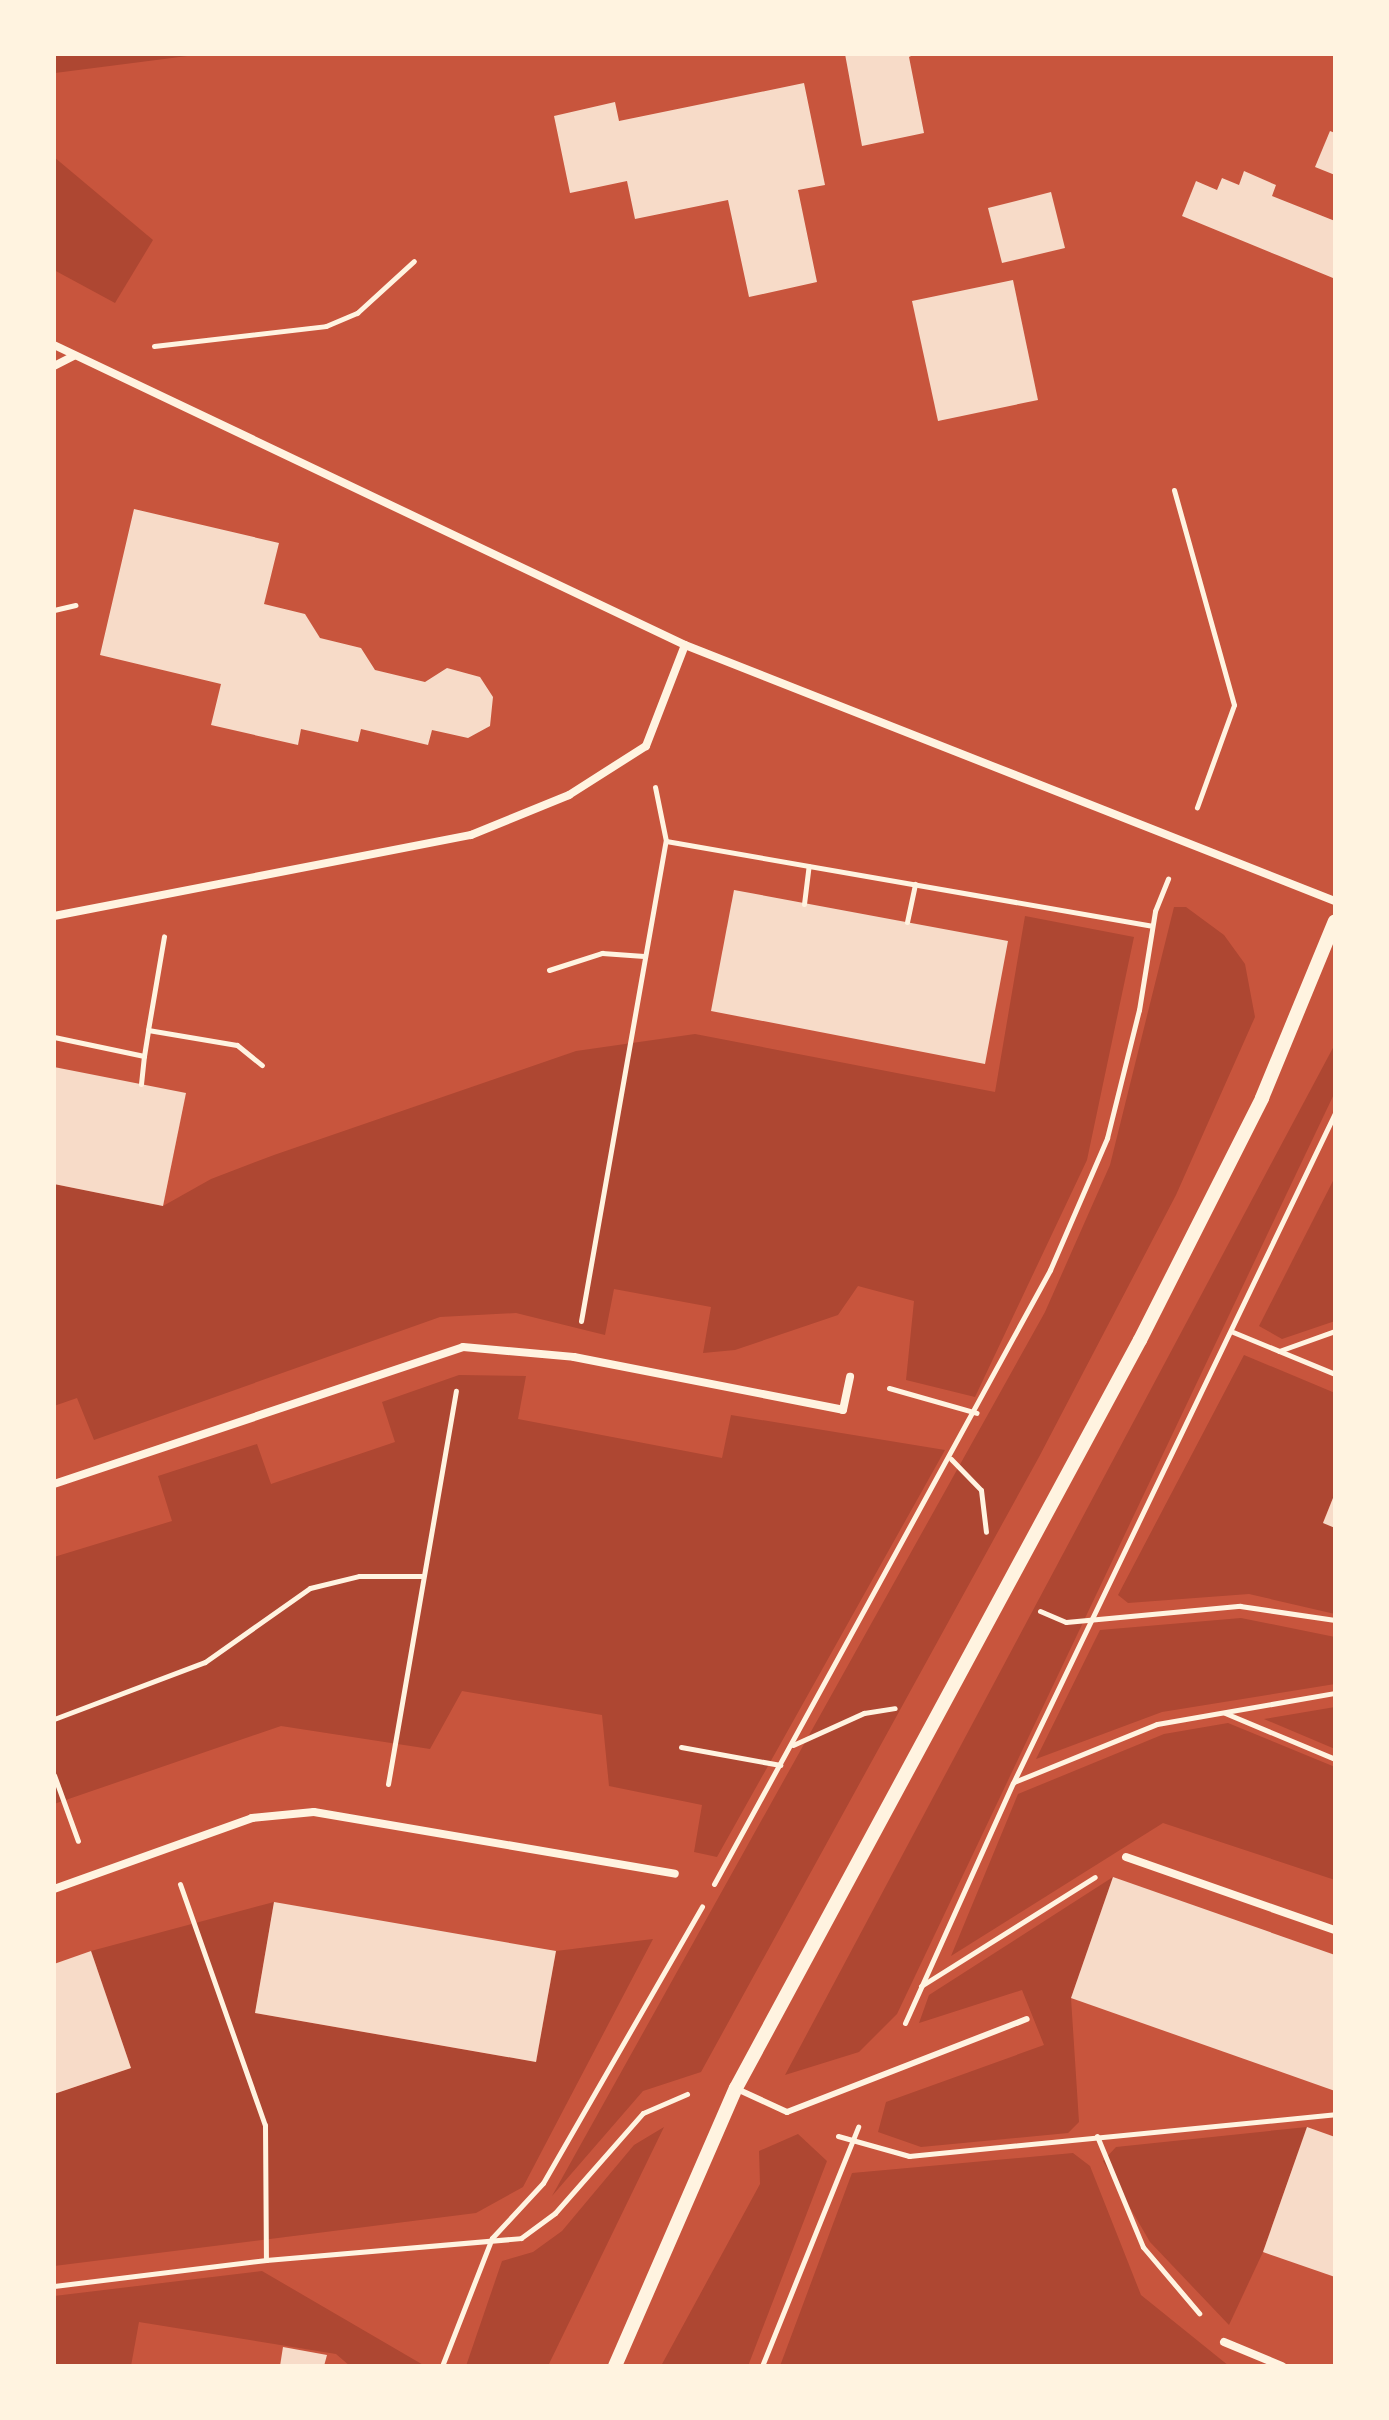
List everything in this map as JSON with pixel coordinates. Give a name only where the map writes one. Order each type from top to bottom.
[{"type":"street","points":[[54,345],[685,645],[1335,901]]},
{"type":"street","points":[[54,366],[74,356]]},
{"type":"street","points":[[54,916],[471,835],[569,795],[646,746],[685,645]]},
{"type":"street","points":[[615,2366],[736,2088],[936,1723],[1140,1340],[1255,1112],[1335,921]]},
{"type":"street","points":[[54,1484],[463,1347],[574,1357],[843,1410],[850,1377]]},
{"type":"street","points":[[54,1889],[252,1818],[314,1812],[675,1874]]},
{"type":"street","points":[[1126,1857],[1335,1930]]},
{"type":"street","points":[[1224,2342],[1282,2366]]},
{"type":"lane","points":[[736,2088],[787,2112],[1027,2019]]},
{"type":"path","points":[[74,356],[326,326],[357,313],[414,261]]},
{"type":"path","points":[[712,1888],[977,1413],[1050,1270],[1107,1138],[1139,1010],[1152,926],[1234,705],[1174,490]]},
{"type":"path","points":[[54,610],[75,605]]},
{"type":"path","points":[[574,1357],[666,841],[646,746]]},
{"type":"path","points":[[666,841],[1152,926]]},
{"type":"path","points":[[804,904],[809,866]]},
{"type":"path","points":[[907,922],[915,884]]},
{"type":"path","points":[[141,1084],[164,934],[156,896]]},
{"type":"path","points":[[549,970],[602,953],[644,956]]},
{"type":"path","points":[[148,1030],[237,1045],[262,1065]]},
{"type":"path","points":[[54,1037],[144,1056]]},
{"type":"path","points":[[762,2366],[851,2142],[1013,1783],[1097,1617],[1335,1113]]},
{"type":"path","points":[[1278,1352],[1335,1331]]},
{"type":"path","points":[[1233,1332],[1335,1374]]},
{"type":"path","points":[[381,1823],[463,1347]]},
{"type":"path","points":[[850,1377],[977,1413]]},
{"type":"path","points":[[54,1719],[205,1662],[310,1588],[359,1576],[423,1576]]},
{"type":"path","points":[[1097,1617],[1240,1606],[1335,1620]]},
{"type":"path","points":[[1013,1783],[1157,1724],[1335,1693]]},
{"type":"path","points":[[792,1745],[883,1707],[936,1723]]},
{"type":"path","points":[[1224,1713],[1335,1759]]},
{"type":"path","points":[[681,1747],[780,1765]]},
{"type":"path","points":[[54,1775],[90,1876]]},
{"type":"path","points":[[921,1986],[1126,1857]]},
{"type":"path","points":[[442,2366],[492,2238],[543,2183],[704,1902]]},
{"type":"path","points":[[190,1908],[265,2125],[266,2260]]},
{"type":"path","points":[[54,2286],[266,2260],[492,2238],[521,2238],[555,2213],[643,2113],[675,2095],[736,2088]]},
{"type":"path","points":[[787,2112],[851,2142],[909,2156],[1335,2114]]},
{"type":"path","points":[[1097,2136],[1143,2247],[1224,2342]]},
{"type":"shaded area","points":[[54,54],[203,54],[55,73]]},
{"type":"shaded area","points":[[54,157],[153,240],[115,303],[54,270]]},
{"type":"shaded area","points":[[1174,907],[1186,907],[1224,935],[1245,964],[1255,1017],[1176,1195],[1039,1457],[701,2072],[643,2091],[552,2196],[1045,1312],[1110,1165]]},
{"type":"shaded area","points":[[1025,916],[1134,937],[1087,1160],[975,1397],[906,1380],[914,1301],[858,1286],[838,1315],[735,1350],[703,1353],[711,1307],[614,1289],[605,1335],[516,1313],[440,1317],[94,1440],[77,1398],[54,1406],[54,1184],[163,1206],[211,1179],[274,1155],[576,1051],[695,1034],[995,1092]]},
{"type":"shaded area","points":[[1335,1044],[1335,1092],[897,2014],[859,2052],[785,2075]]},
{"type":"shaded area","points":[[1335,1177],[1335,1321],[1282,1339],[1259,1326]]},
{"type":"shaded area","points":[[1244,1355],[1335,1393],[1335,1493],[1323,1522],[1335,1528],[1335,1614],[1249,1594],[1128,1603],[1118,1595]]},
{"type":"shaded area","points":[[459,1375],[526,1376],[518,1419],[722,1458],[731,1415],[945,1450],[717,1857],[694,1852],[702,1805],[609,1786],[602,1715],[462,1691],[430,1749],[281,1726],[54,1804],[54,1557],[172,1521],[158,1476],[257,1444],[271,1484],[395,1442],[382,1402]]},
{"type":"shaded area","points":[[1241,1618],[1335,1637],[1335,1684],[1162,1712],[1036,1759],[1100,1630]]},
{"type":"shaded area","points":[[1335,1707],[1335,1749],[1264,1719]]},
{"type":"shaded area","points":[[1228,1723],[1335,1767],[1335,1880],[1163,1823],[951,1956],[1018,1794],[1164,1734]]},
{"type":"shaded area","points":[[1113,1877],[1071,1998],[1079,2122],[1068,2133],[921,2147],[878,2132],[886,2102],[1044,2045],[1022,1990],[919,2023],[929,1995]]},
{"type":"shaded area","points":[[274,1902],[255,2013],[536,2062],[556,1951],[653,1939],[523,2187],[476,2213],[54,2266],[54,2094],[131,2068],[91,1951]]},
{"type":"shaded area","points":[[664,2127],[548,2366],[466,2366],[502,2261],[533,2252],[562,2231],[634,2145]]},
{"type":"shaded area","points":[[1307,2127],[1263,2252],[1229,2325],[1150,2242],[1103,2161],[1116,2147]]},
{"type":"shaded area","points":[[798,2134],[827,2161],[748,2366],[661,2366],[760,2184],[759,2151]]},
{"type":"shaded area","points":[[1073,2153],[1090,2166],[1141,2295],[1229,2366],[780,2366],[852,2173]]},
{"type":"shaded area","points":[[262,2271],[425,2366],[350,2366],[336,2354],[139,2322],[131,2366],[54,2366],[54,2296]]},
{"type":"building","points":[[845,54],[915,54],[909,57],[924,133],[862,146]]},
{"type":"building","points":[[804,83],[825,185],[798,190],[817,282],[749,297],[728,200],[635,219],[627,181],[570,193],[554,116],[615,102],[619,121]]},
{"type":"building","points":[[1330,131],[1335,133],[1335,175],[1315,167]]},
{"type":"building","points":[[1244,171],[1276,185],[1272,196],[1335,221],[1333,278],[1182,216],[1196,181],[1217,190],[1222,178],[1239,185]]},
{"type":"building","points":[[1051,192],[1065,248],[1002,263],[988,208]]},
{"type":"building","points":[[1013,280],[1038,400],[938,421],[912,301]]},
{"type":"building","points":[[134,509],[279,543],[264,604],[305,614],[320,638],[361,648],[375,670],[425,682],[447,668],[480,677],[493,697],[490,726],[468,738],[432,730],[428,745],[361,729],[358,742],[301,729],[298,745],[211,725],[221,684],[100,655]]},
{"type":"building","points":[[734,890],[1008,941],[985,1064],[711,1011]]},
{"type":"building","points":[[54,1067],[186,1093],[163,1206],[54,1184]]},
{"type":"building","points":[[1335,1493],[1335,1528],[1323,1523]]},
{"type":"building","points":[[1113,1877],[1335,1955],[1335,2091],[1071,1998]]},
{"type":"building","points":[[274,1902],[556,1951],[536,2062],[255,2013]]},
{"type":"building","points":[[91,1951],[131,2068],[54,2094],[54,1964]]},
{"type":"building","points":[[1307,2127],[1335,2137],[1335,2277],[1263,2252]]},
{"type":"building","points":[[283,2347],[327,2355],[324,2366],[280,2366]]}]
